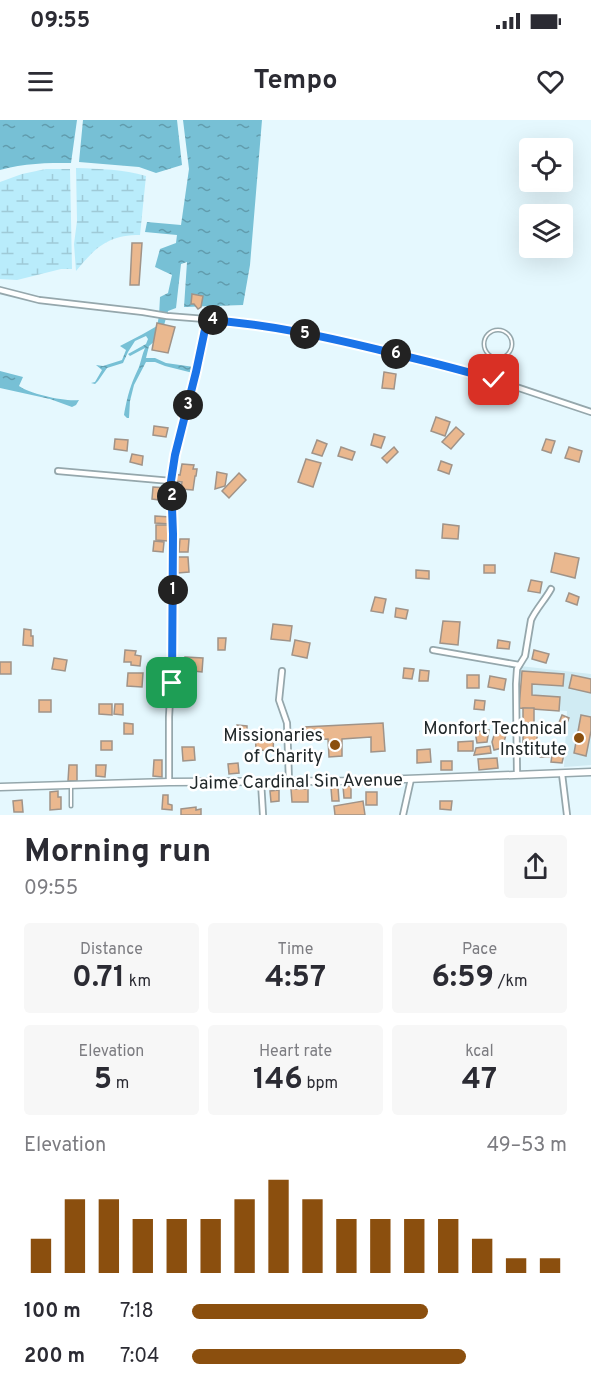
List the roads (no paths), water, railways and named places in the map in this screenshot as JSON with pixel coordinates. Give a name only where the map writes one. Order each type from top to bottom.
[{"type":"street","points":[[0,290],[39,300],[167,316],[243,322],[339,340],[442,365],[591,412]]},
{"type":"street","points":[[169,783],[169,717],[173,643],[171,481],[207,320]]},
{"type":"street","points":[[58,471],[171,481]]},
{"type":"street","points":[[517,775],[516,684],[519,665],[525,656],[533,615],[551,589]]},
{"type":"street","points":[[433,650],[519,665]]},
{"type":"street","points":[[282,671],[279,700],[287,723],[290,781]]},
{"type":"street","name":"Jaime Cardinal Sin Avenue","points":[[0,787],[353,781],[591,772]]},
{"type":"street","points":[[562,774],[567,815]]},
{"type":"street","points":[[403,815],[411,779]]},
{"type":"street","points":[[261,782],[263,815]]},
{"type":"lane","points":[[498,329],[509,334],[512,346],[511,351],[496,358],[488,354],[484,343],[490,332],[498,329]]},
{"type":"lane","points":[[494,380],[496,358]]},
{"type":"lane","points":[[71,785],[71,806]]},
{"type":"water","points":[[0,120],[77,120],[71,163],[44,163],[0,170]]},
{"type":"water","points":[[83,120],[177,120],[182,165],[156,173],[139,167],[79,162]]},
{"type":"water","points":[[183,120],[262,120],[250,265],[243,305],[184,307],[187,262],[181,264],[176,308],[168,311],[161,336],[149,346],[146,358],[194,367],[193,373],[155,362],[146,362],[134,385],[129,418],[127,418],[124,415],[128,396],[145,348],[130,356],[128,354],[146,344],[148,339],[146,336],[135,341],[123,363],[107,368],[95,384],[91,383],[95,382],[102,370],[96,365],[103,366],[122,360],[126,350],[120,346],[157,326],[160,297],[168,293],[172,275],[155,267],[160,249],[176,243],[177,235],[145,232],[147,222],[181,225],[189,169]]},
{"type":"water","points":[[0,371],[23,377],[19,386],[31,392],[57,399],[79,400],[72,407],[50,399],[0,388]]},
{"type":"place","name":"Monfort Technical Institute","points":[[579,738]]},
{"type":"place","name":"Missionaries of Charity","points":[[335,745]]}]
